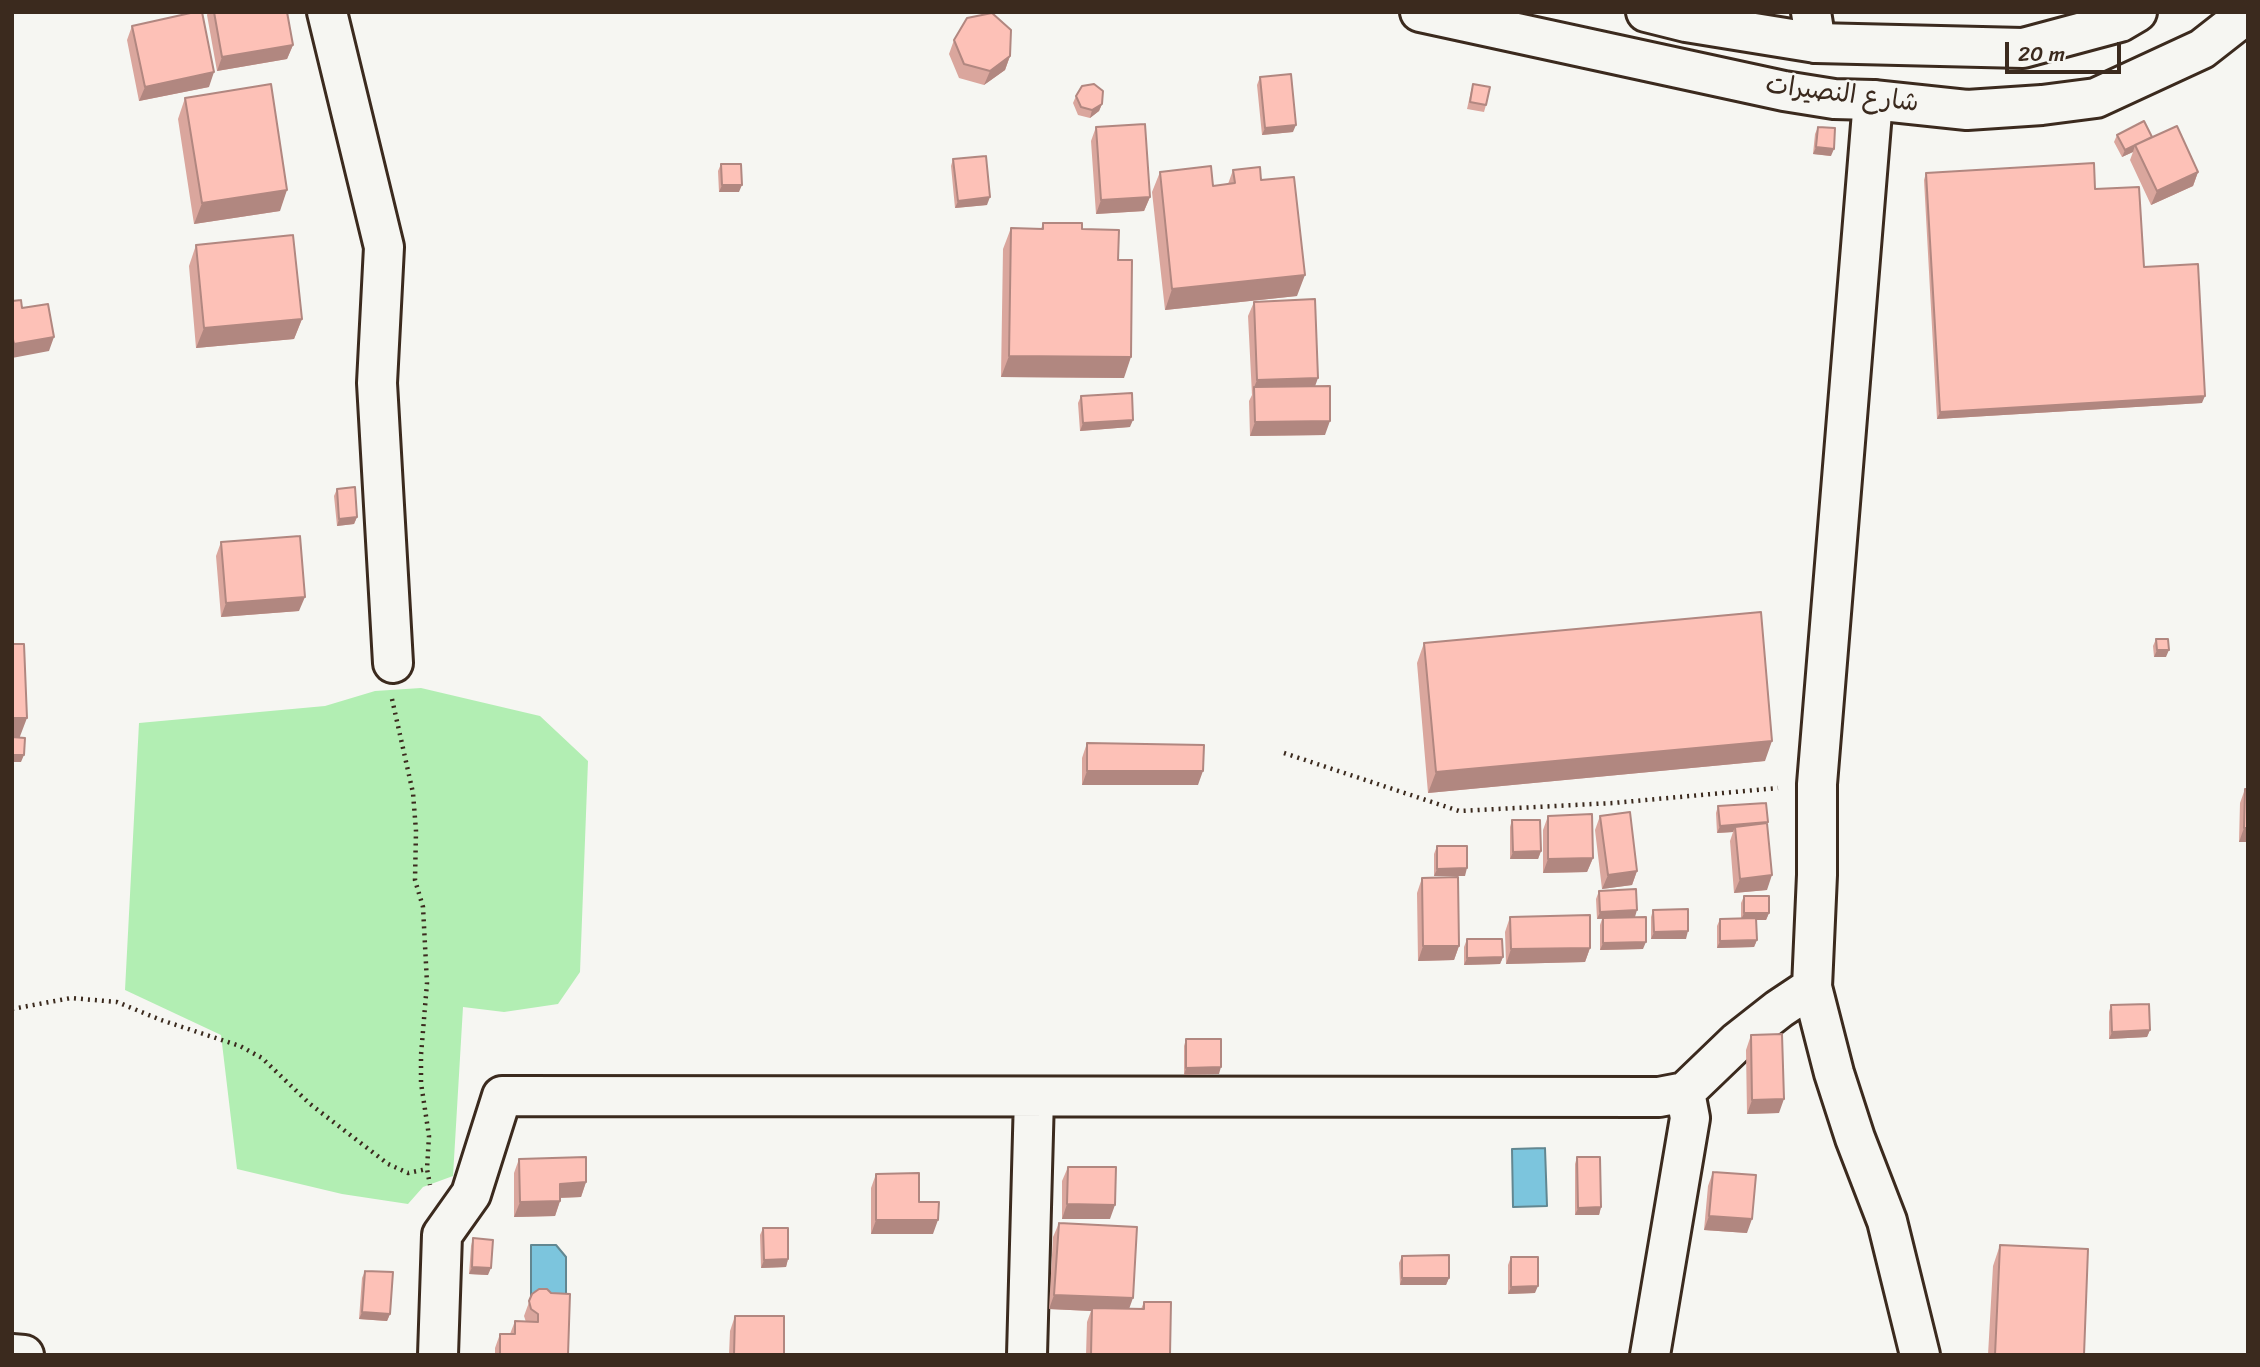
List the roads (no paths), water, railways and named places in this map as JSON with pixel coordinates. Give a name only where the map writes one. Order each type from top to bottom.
[{"type":"street","points":[[327,12],[384,247],[377,383],[393,663]]},
{"type":"street","name":"شارع النصيرات","points":[[1420,12],[1834,99],[1873,100],[1967,110],[2096,98],[2202,49],[2248,13]]},
{"type":"street","name":"شارع النصيرات","points":[[1646,12],[1686,22],[1814,28],[2023,48],[2120,22],[2137,12]]},
{"type":"street","points":[[1873,100],[1817,784],[1817,875],[1812,987],[1839,1086],[1887,1221],[1920,1355]]},
{"type":"street","points":[[438,1355],[442,1235],[471,1195],[502,1096],[1659,1097],[1685,1092],[1737,1042],[1812,987]]},
{"type":"street","points":[[1650,1355],[1687,1143],[1690,1118],[1685,1092]]},
{"type":"street","points":[[1027,1355],[1034,1097]]},
{"type":"street","points":[[12,1354],[24,1355]]},
{"type":"water","points":[[1545,1148],[1547,1206],[1513,1207],[1512,1149]]},
{"type":"water","points":[[531,1245],[556,1245],[566,1257],[566,1297],[531,1297]]}]
